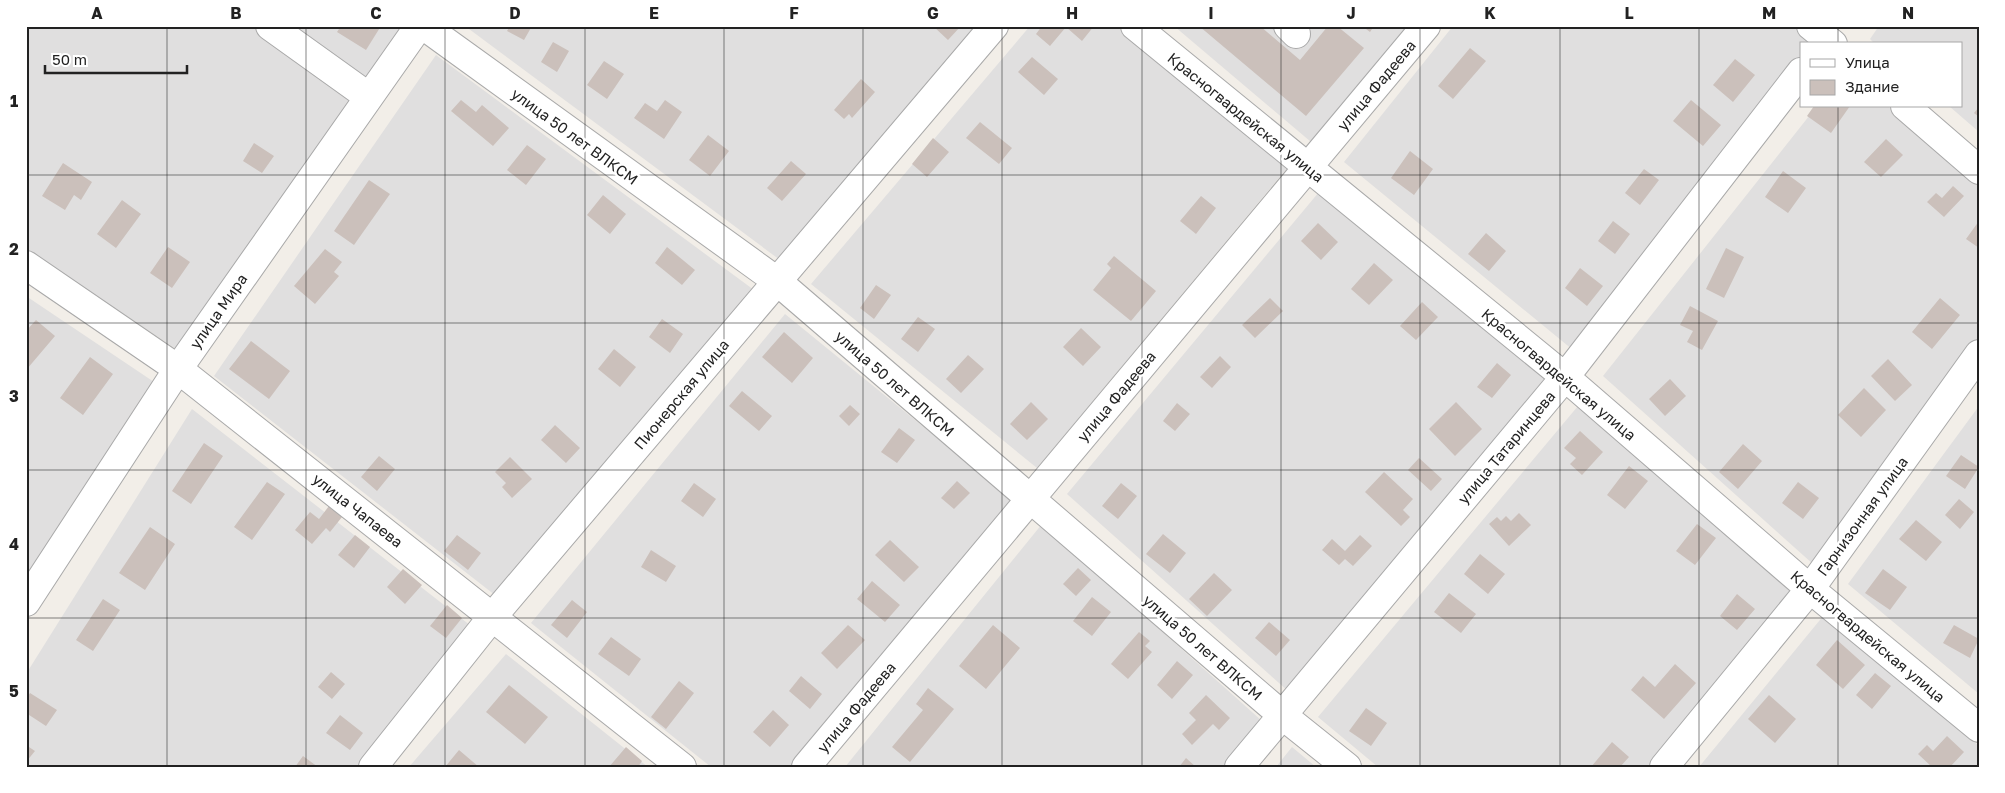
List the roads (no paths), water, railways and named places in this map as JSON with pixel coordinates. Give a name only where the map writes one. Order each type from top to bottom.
[{"type":"street","points":[[270,26],[369,97]]},
{"type":"street","name":"улица Мира","points":[[26,602],[178,369],[419,26]]},
{"type":"street","name":"улица 50 лет ВЛКСМ","points":[[424,26],[776,281],[1282,714],[1347,767]]},
{"type":"street","name":"Пионерская улица","points":[[372,767],[493,616],[994,26]]},
{"type":"street","name":"Красногвардейская улица","points":[[1135,26],[1565,377],[1810,589],[1979,728]]},
{"type":"street","name":"улица Фадеева","points":[[806,767],[1426,26]]},
{"type":"street","name":"улица Татаринцева","points":[[1239,767],[1565,377],[1800,73]]},
{"type":"street","points":[[1907,108],[1979,170]]},
{"type":"street","name":"улица Чапаева","points":[[26,265],[178,369],[682,767]]},
{"type":"street","name":"Гарнизонная улица","points":[[1664,767],[1810,589],[1979,354]]}]
